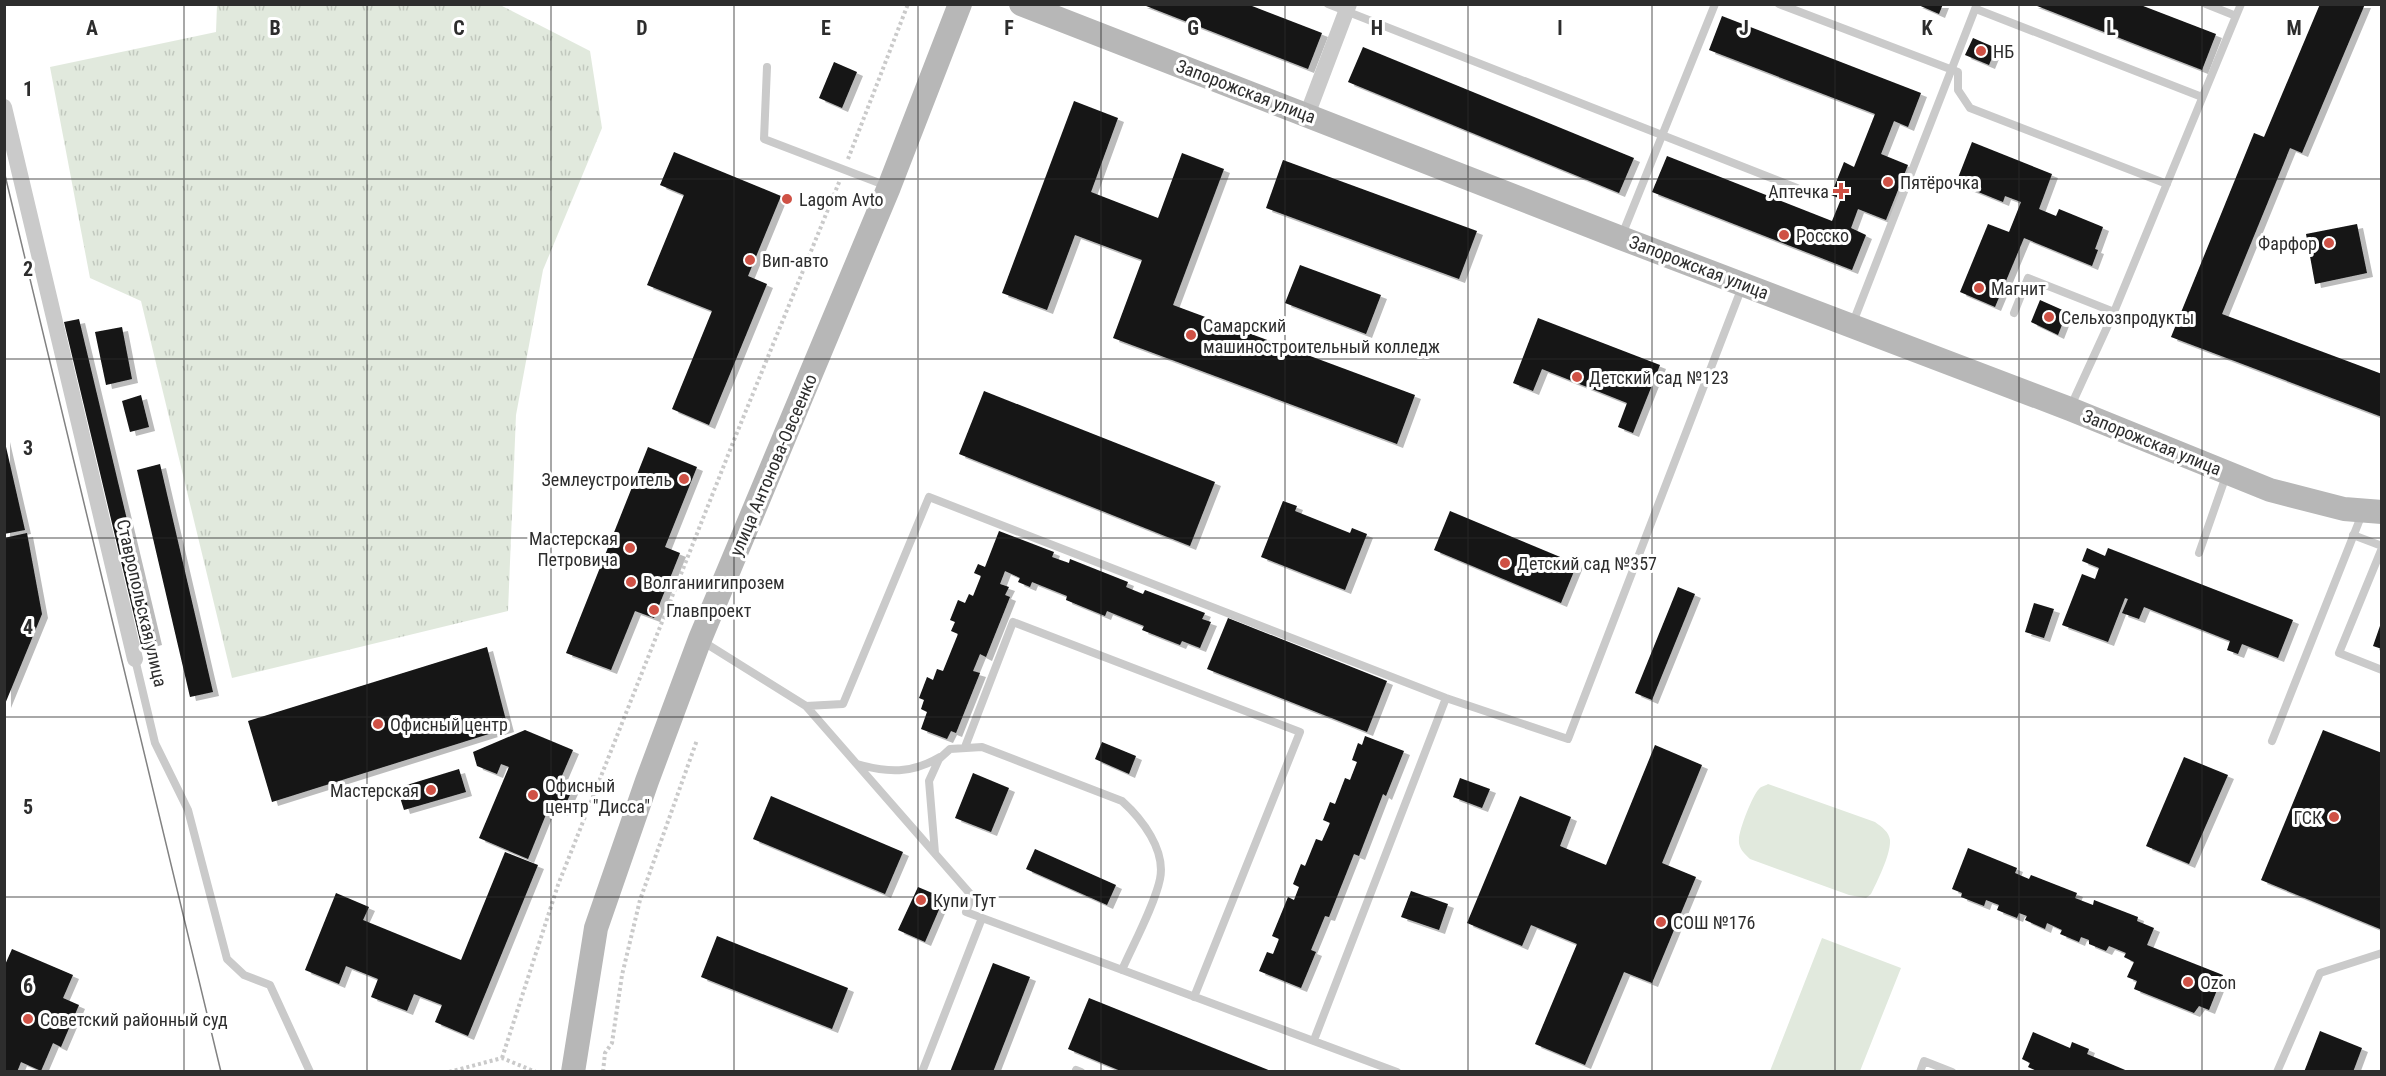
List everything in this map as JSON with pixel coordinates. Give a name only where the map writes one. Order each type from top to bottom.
[{"type":"street","name":"улица Антонова-Овсеенко","points":[[573,1071],[597,928],[647,781],[700,639],[890,187],[960,4]]},
{"type":"street","name":"Запорожская улица","points":[[1021,4],[1621,238],[2070,409],[2270,490],[2344,509],[2373,511]]},
{"type":"street","points":[[1307,115],[1348,8]]},
{"type":"street","name":"Ставропольская улица","points":[[4,107],[135,659]]},
{"type":"lane","points":[[1328,4],[1348,8],[1797,188]]},
{"type":"lane","points":[[1621,238],[1715,4]]},
{"type":"lane","points":[[1779,4],[1958,72],[1958,90],[1970,108],[2167,184]]},
{"type":"lane","points":[[2206,4],[2236,16]]},
{"type":"lane","points":[[2070,409],[2114,312],[2241,4]]},
{"type":"lane","points":[[1851,326],[1976,7],[2202,97]]},
{"type":"lane","points":[[767,67],[764,139],[890,187]]},
{"type":"lane","points":[[2014,313],[2028,278],[2114,312]]},
{"type":"lane","points":[[806,706],[843,704],[929,497],[1446,698],[1568,739],[1743,284]]},
{"type":"lane","points":[[2199,553],[2227,473]]},
{"type":"lane","points":[[2272,741],[2354,536],[2373,511]]},
{"type":"lane","points":[[2354,536],[2382,547],[2339,653],[2382,670]]},
{"type":"lane","points":[[965,747],[1013,622],[1300,732],[1194,997]]},
{"type":"lane","points":[[700,639],[806,706],[972,896],[966,912],[1397,1071]]},
{"type":"lane","name":"Ставропольская улица","points":[[135,659],[155,743],[188,810],[227,959],[244,975],[270,986],[310,1071]]},
{"type":"lane","points":[[1314,1040],[1446,698]]},
{"type":"lane","points":[[935,854],[929,781],[939,759],[950,749],[982,747],[1122,801],[1137,816],[1155,844],[1161,878],[1122,970]]},
{"type":"lane","points":[[857,764],[881,771],[899,771],[916,769],[944,755]]},
{"type":"lane","points":[[922,1071],[982,918]]},
{"type":"lane","points":[[2277,1071],[2320,973],[2382,953]]},
{"type":"lane","points":[[1920,1071],[1924,1061],[1952,1071]]},
{"type":"path","points":[[502,1058],[558,885],[908,4]]},
{"type":"path","points":[[603,1071],[605,1053],[612,1043],[622,975],[640,900],[697,740]]},
{"type":"path","points":[[449,1071],[502,1058],[536,1071]]},
{"type":"green space","points":[[217,5],[500,5],[590,51],[602,128],[543,270],[516,415],[508,611],[232,678],[141,301],[90,278],[50,67],[216,32]]},
{"type":"green space","points":[[1768,784],[1875,822],[1885,830],[1890,846],[1871,894],[1866,898],[1849,895],[1750,859],[1746,855],[1740,848],[1741,828],[1756,792]]},
{"type":"green space","points":[[1822,938],[1901,968],[1860,1071],[1770,1071]]},
{"type":"building","points":[[1141,4],[1247,4],[1322,33],[1308,69]]},
{"type":"building","points":[[1916,4],[1943,4],[1939,14]]},
{"type":"building","points":[[2032,4],[2138,4],[2216,34],[2202,70]]},
{"type":"building","points":[[2320,4],[2365,4],[2302,153],[2290,148],[2222,314],[2382,374],[2382,417],[2171,337],[2254,133],[2264,137]]},
{"type":"building","points":[[1722,16],[1921,93],[1908,127],[1894,121],[1881,154],[1908,165],[1886,220],[1858,209],[1851,228],[1866,235],[1852,270],[1652,192],[1667,156],[1832,221],[1841,199],[1831,195],[1844,162],[1854,167],[1875,114],[1709,50]]},
{"type":"building","name":"НБ","points":[[1973,38],[1996,48],[1989,65],[1965,55]]},
{"type":"building","points":[[1363,47],[1634,158],[1619,193],[1348,82]]},
{"type":"building","points":[[834,62],[857,72],[842,108],[819,98]]},
{"type":"building","points":[[1074,101],[1118,118],[1091,192],[1158,218],[1182,153],[1224,169],[1173,305],[1415,395],[1397,444],[1113,338],[1142,260],[1075,235],[1047,310],[1002,293]]},
{"type":"building","points":[[1972,142],[2052,174],[2039,209],[2056,216],[2059,209],[2103,227],[2092,266],[2024,238],[1995,307],[1960,292],[1988,224],[2009,232],[2021,202],[2005,196],[2003,202],[1956,183]]},
{"type":"building","points":[[674,152],[781,196],[748,276],[767,284],[709,425],[672,409],[712,311],[647,285],[684,195],[660,185]]},
{"type":"building","points":[[1283,160],[1477,231],[1459,279],[1266,208]]},
{"type":"building","points":[[2357,224],[2367,273],[2315,284],[2306,234]]},
{"type":"building","points":[[1300,265],[1381,295],[1366,334],[1285,303]]},
{"type":"building","name":"Сельхозпродукты","points":[[2040,300],[2067,312],[2058,335],[2031,322]]},
{"type":"building","points":[[1538,318],[1660,365],[1633,433],[1618,427],[1627,403],[1542,369],[1533,391],[1513,383]]},
{"type":"building","points":[[79,319],[156,641],[141,645],[64,322]]},
{"type":"building","points":[[122,327],[132,379],[106,385],[95,332]]},
{"type":"building","points":[[984,391],[1215,482],[1190,546],[959,454]]},
{"type":"building","points":[[141,395],[149,427],[130,432],[122,401]]},
{"type":"building","points":[[4,438],[25,530],[4,534]]},
{"type":"building","name":"Волганиигипрозем","points":[[648,447],[697,467],[665,547],[680,553],[654,618],[635,611],[611,670],[566,653]]},
{"type":"building","points":[[160,464],[213,692],[190,697],[137,470]]},
{"type":"building","points":[[1283,501],[1297,506],[1295,511],[1350,533],[1352,528],[1367,534],[1345,590],[1261,557]]},
{"type":"building","points":[[1450,511],[1577,564],[1561,603],[1434,550]]},
{"type":"building","points":[[999,531],[1054,552],[1052,557],[1069,563],[1070,559],[1128,582],[1126,587],[1143,594],[1145,590],[1205,613],[1202,619],[1211,622],[1200,648],[1182,641],[1180,645],[1142,630],[1144,626],[1107,611],[1105,616],[1066,600],[1067,596],[1032,582],[1030,587],[1018,582],[1020,578],[1005,571],[1000,584],[1009,587],[1005,595],[1010,597],[986,657],[980,654],[973,671],[980,673],[956,733],[951,731],[947,739],[921,729],[927,712],[921,709],[924,700],[919,698],[927,677],[933,680],[937,669],[943,671],[958,634],[951,631],[955,622],[950,620],[958,600],[965,603],[969,594],[973,596],[981,576],[974,573],[978,564],[985,567]]},
{"type":"building","points":[[27,533],[42,614],[5,704],[4,538]]},
{"type":"building","points":[[2087,548],[2105,556],[2108,548],[2293,620],[2278,658],[2242,644],[2238,654],[2227,650],[2230,641],[2144,607],[2139,619],[2122,613],[2128,599],[2125,598],[2108,642],[2062,625],[2082,574],[2095,579],[2099,568],[2082,561]]},
{"type":"building","points":[[1678,587],[1695,594],[1652,700],[1635,693]]},
{"type":"building","points":[[2034,603],[2054,609],[2044,638],[2025,632]]},
{"type":"building","points":[[1228,618],[1387,681],[1367,732],[1207,669]]},
{"type":"building","points":[[2382,623],[2382,649],[2373,646]]},
{"type":"building","name":"Офисный центр","points":[[487,647],[508,728],[272,802],[248,721]]},
{"type":"building","name":"Офисный центр \"Дисса\"","points":[[525,730],[573,750],[561,778],[575,784],[562,812],[549,807],[528,859],[479,838],[509,767],[501,764],[497,774],[477,766],[473,752]]},
{"type":"building","name":"ГСК","points":[[2323,730],[2382,753],[2382,924],[2380,929],[2261,880]]},
{"type":"building","points":[[1365,736],[1404,751],[1386,796],[1383,794],[1359,856],[1354,854],[1329,917],[1325,916],[1311,950],[1316,952],[1301,988],[1259,971],[1267,952],[1273,954],[1279,939],[1272,936],[1288,897],[1294,900],[1299,887],[1293,884],[1301,864],[1305,866],[1316,839],[1322,841],[1330,823],[1323,820],[1330,802],[1335,804],[1345,778],[1350,780],[1357,762],[1352,760],[1358,743],[1362,745]]},
{"type":"building","points":[[1102,742],[1136,756],[1129,774],[1095,759]]},
{"type":"building","points":[[1655,745],[1702,765],[1662,863],[1696,877],[1652,983],[1624,972],[1585,1065],[1535,1044],[1577,944],[1531,925],[1522,946],[1467,923],[1520,796],[1571,817],[1560,846],[1606,865]]},
{"type":"building","points":[[2184,757],[2228,775],[2189,864],[2146,846]]},
{"type":"building","name":"Мастерская","points":[[459,769],[466,792],[404,810],[397,788]]},
{"type":"building","points":[[973,773],[1009,788],[991,832],[955,818]]},
{"type":"building","points":[[1460,778],[1490,789],[1482,808],[1453,797]]},
{"type":"building","points":[[771,796],[903,852],[885,894],[753,839]]},
{"type":"building","points":[[1968,848],[2017,868],[2015,873],[2029,879],[2031,875],[2077,893],[2075,898],[2093,905],[2094,900],[2138,917],[2137,921],[2154,928],[2147,945],[2223,975],[2209,1010],[2199,1006],[2194,1013],[2134,989],[2137,981],[2127,977],[2134,962],[2124,957],[2126,953],[2109,946],[2106,951],[2089,944],[2089,940],[2081,937],[2079,942],[2060,934],[2062,930],[2047,923],[2045,929],[2025,920],[2027,916],[2019,913],[2017,918],[1997,910],[1999,905],[1986,900],[1984,906],[1961,897],[1962,893],[1952,889]]},
{"type":"building","points":[[1035,849],[1116,885],[1107,905],[1026,869]]},
{"type":"building","points":[[505,852],[538,865],[468,1036],[435,1022],[442,1005],[414,994],[407,1011],[371,997],[378,979],[346,966],[339,984],[305,970],[336,893],[369,907],[363,920],[461,960]]},
{"type":"building","points":[[918,887],[944,898],[925,942],[898,930]]},
{"type":"building","points":[[1411,891],[1448,904],[1439,930],[1401,917]]},
{"type":"building","points":[[717,936],[848,988],[832,1029],[701,977]]},
{"type":"building","points":[[12,949],[73,975],[63,998],[79,1005],[61,1047],[53,1043],[41,1071],[21,1062],[17,1072],[4,1072],[4,967]]},
{"type":"building","points":[[993,963],[1030,977],[993,1072],[950,1072]]},
{"type":"building","points":[[1089,998],[1271,1072],[1123,1072],[1068,1049]]},
{"type":"building","points":[[2320,1031],[2362,1048],[2353,1072],[2304,1072]]},
{"type":"building","points":[[2033,1032],[2070,1048],[2072,1042],[2089,1049],[2087,1054],[2130,1072],[2039,1072],[2028,1067],[2030,1063],[2022,1059]]},
{"type":"tram line","points":[[4,171],[221,1072]]},
{"type":"place","name":"НБ","points":[[1981,51]]},
{"type":"place","name":"Пятёрочка","points":[[1888,182]]},
{"type":"place","name":"Аптечка","points":[[1841,191]]},
{"type":"place","name":"Lagom Avto","points":[[787,199]]},
{"type":"place","name":"Росско","points":[[1784,235]]},
{"type":"place","name":"Фарфор","points":[[2329,243]]},
{"type":"place","name":"Вип-авто","points":[[750,260]]},
{"type":"place","name":"Магнит","points":[[1979,288]]},
{"type":"place","name":"Сельхозпродукты","points":[[2049,317]]},
{"type":"place","name":"Самарский машиностроительный колледж","points":[[1191,335]]},
{"type":"place","name":"Детский сад №123","points":[[1577,377]]},
{"type":"place","name":"Землеустроитель","points":[[684,479]]},
{"type":"place","name":"Мастерская Петровича","points":[[630,548]]},
{"type":"place","name":"Детский сад №357","points":[[1505,563]]},
{"type":"place","name":"Волганиигипрозем","points":[[631,582]]},
{"type":"place","name":"Главпроект","points":[[654,610]]},
{"type":"place","name":"Офисный центр","points":[[378,724]]},
{"type":"place","name":"Мастерская","points":[[431,790]]},
{"type":"place","name":"Офисный центр \"Дисса\"","points":[[533,795]]},
{"type":"place","name":"ГСК","points":[[2334,817]]},
{"type":"place","name":"Купи Тут","points":[[921,900]]},
{"type":"place","name":"СОШ №176","points":[[1661,922]]},
{"type":"place","name":"Ozon","points":[[2188,982]]},
{"type":"place","name":"Советский районный суд","points":[[28,1019]]}]
